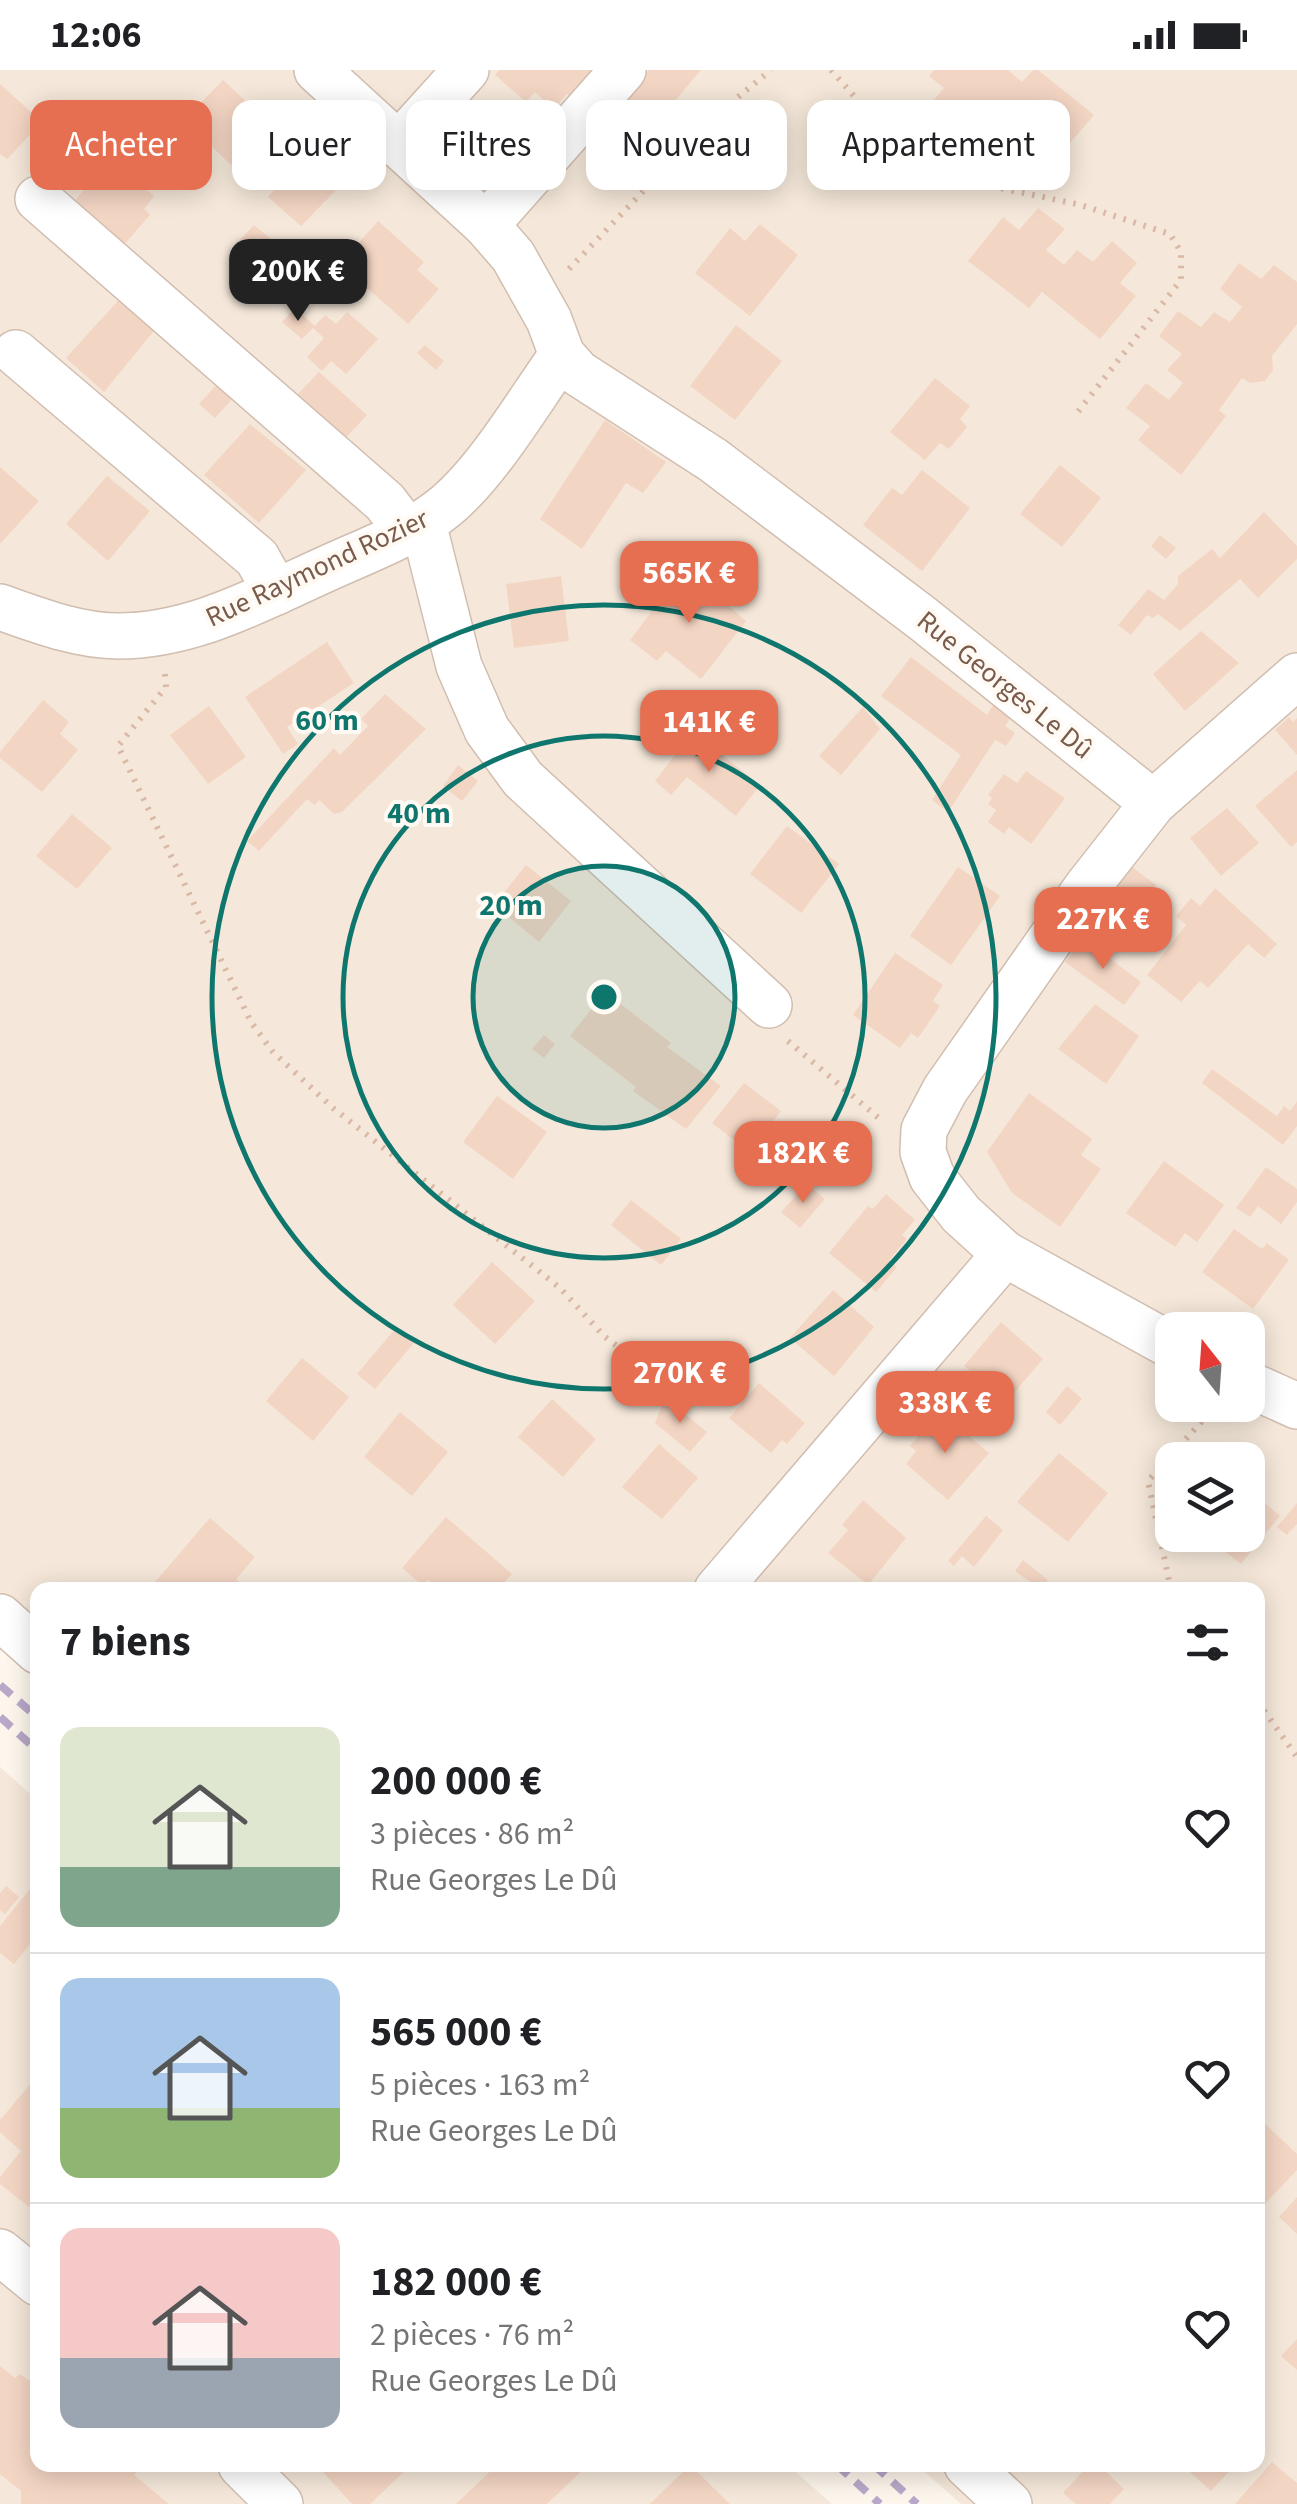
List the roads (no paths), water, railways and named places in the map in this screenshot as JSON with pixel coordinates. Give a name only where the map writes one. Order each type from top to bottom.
[{"type":"street","name":"Rue Georges Le Dû","points":[[317,70],[486,225],[512,256],[549,320],[562,355],[578,374],[713,460],[922,618],[1152,803]]},
{"type":"street","points":[[399,144],[466,70]]},
{"type":"street","points":[[486,225],[623,70]]},
{"type":"street","points":[[38,199],[415,527],[459,666],[487,730],[523,779],[769,1005]]},
{"type":"street","points":[[16,353],[257,558],[276,592]]},
{"type":"street","name":"Rue Raymond Rozier","points":[[0,607],[51,625],[114,636],[161,633],[210,620],[276,592],[415,527],[450,503],[480,469],[562,355]]},
{"type":"street","points":[[1155,1337],[1005,1254],[962,1214],[932,1177],[923,1152],[924,1130],[933,1108],[978,1043],[1087,887],[1152,803],[1297,676]]},
{"type":"street","points":[[725,1582],[1005,1254]]},
{"type":"street","points":[[1265,1392],[1297,1406]]},
{"type":"street","points":[[0,1617],[30,1643]]},
{"type":"street","points":[[0,2252],[30,2276]]},
{"type":"street","points":[[248,2472],[280,2504]]},
{"type":"street","points":[[974,2472],[1009,2504]]},
{"type":"railway","points":[[0,1685],[30,1711]]},
{"type":"railway","points":[[0,1717],[30,1744]]},
{"type":"railway","points":[[845,2472],[880,2504]]},
{"type":"railway","points":[[882,2472],[917,2504]]}]
